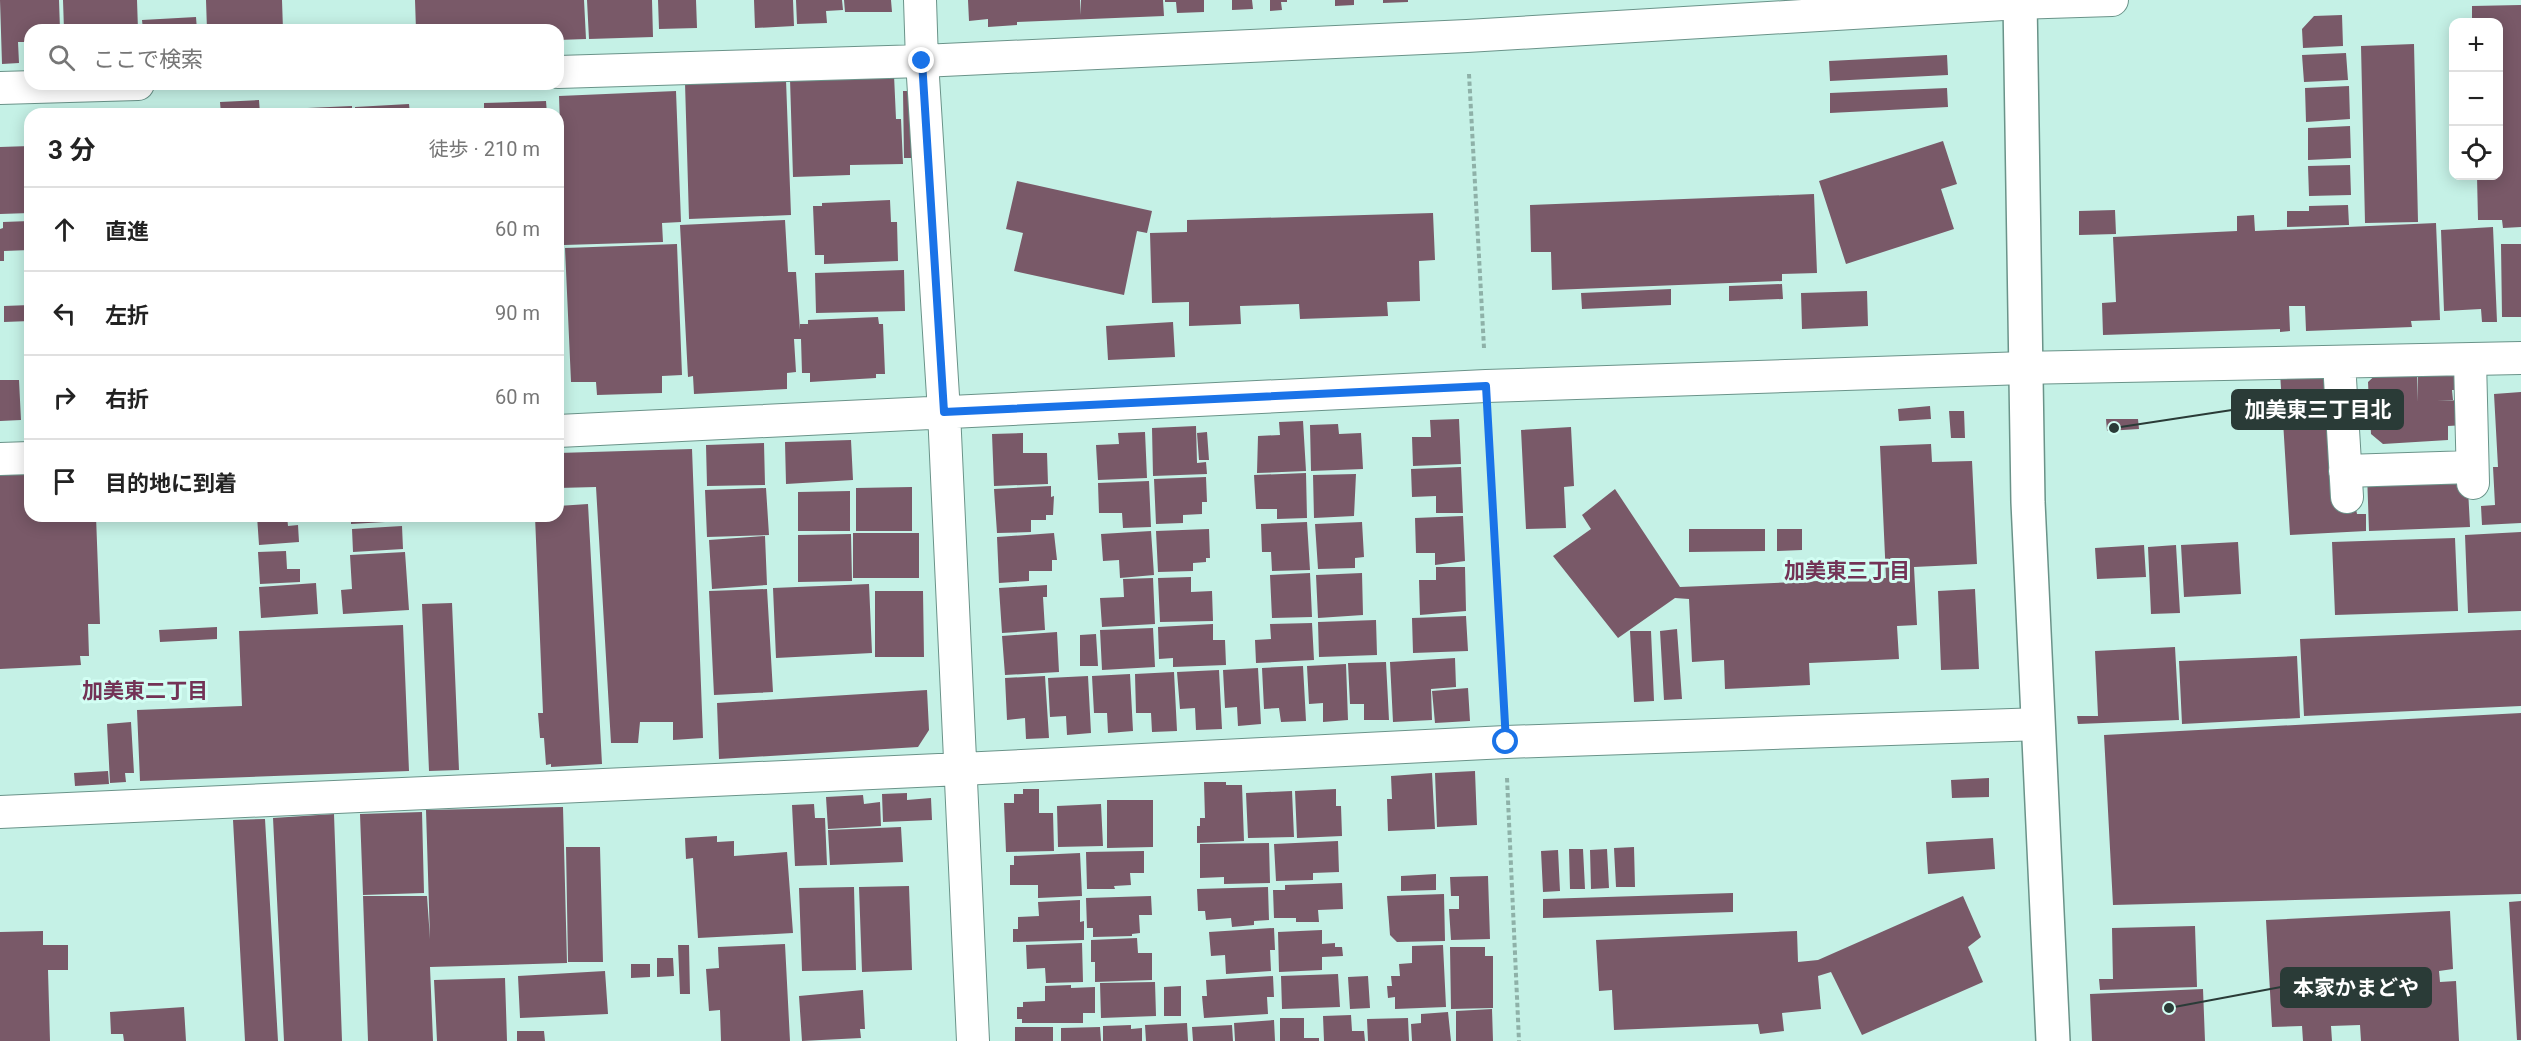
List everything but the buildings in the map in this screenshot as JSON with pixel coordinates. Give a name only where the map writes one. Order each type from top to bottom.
[{"type":"street","points":[[920,0],[944,412],[973,1041]]},
{"type":"street","points":[[564,72],[922,61],[1467,36],[2020,1],[2112,0]]},
{"type":"street","points":[[2020,1],[2028,502],[2053,1041]]},
{"type":"street","points":[[0,88],[24,87]]},
{"type":"street","points":[[564,431],[1486,386],[2025,368],[2521,358]]},
{"type":"street","points":[[2340,362],[2346,484],[2473,475],[2470,360]]},
{"type":"street","points":[[0,459],[24,458]]},
{"type":"street","points":[[0,812],[1506,742],[2038,724]]},
{"type":"path","points":[[1467,36],[1506,742],[1519,1041]]},
{"type":"place","name":"加美東三丁目北","points":[[2114,428]]},
{"type":"place","name":"本家かまどや","points":[[2169,1008]]},
{"type":"district","name":"加美東三丁目","points":[[1847,571]]},
{"type":"district","name":"加美東二丁目","points":[[145,691]]},
{"type":"route","points":[[922,61],[944,412],[1486,386],[1506,742]]}]
